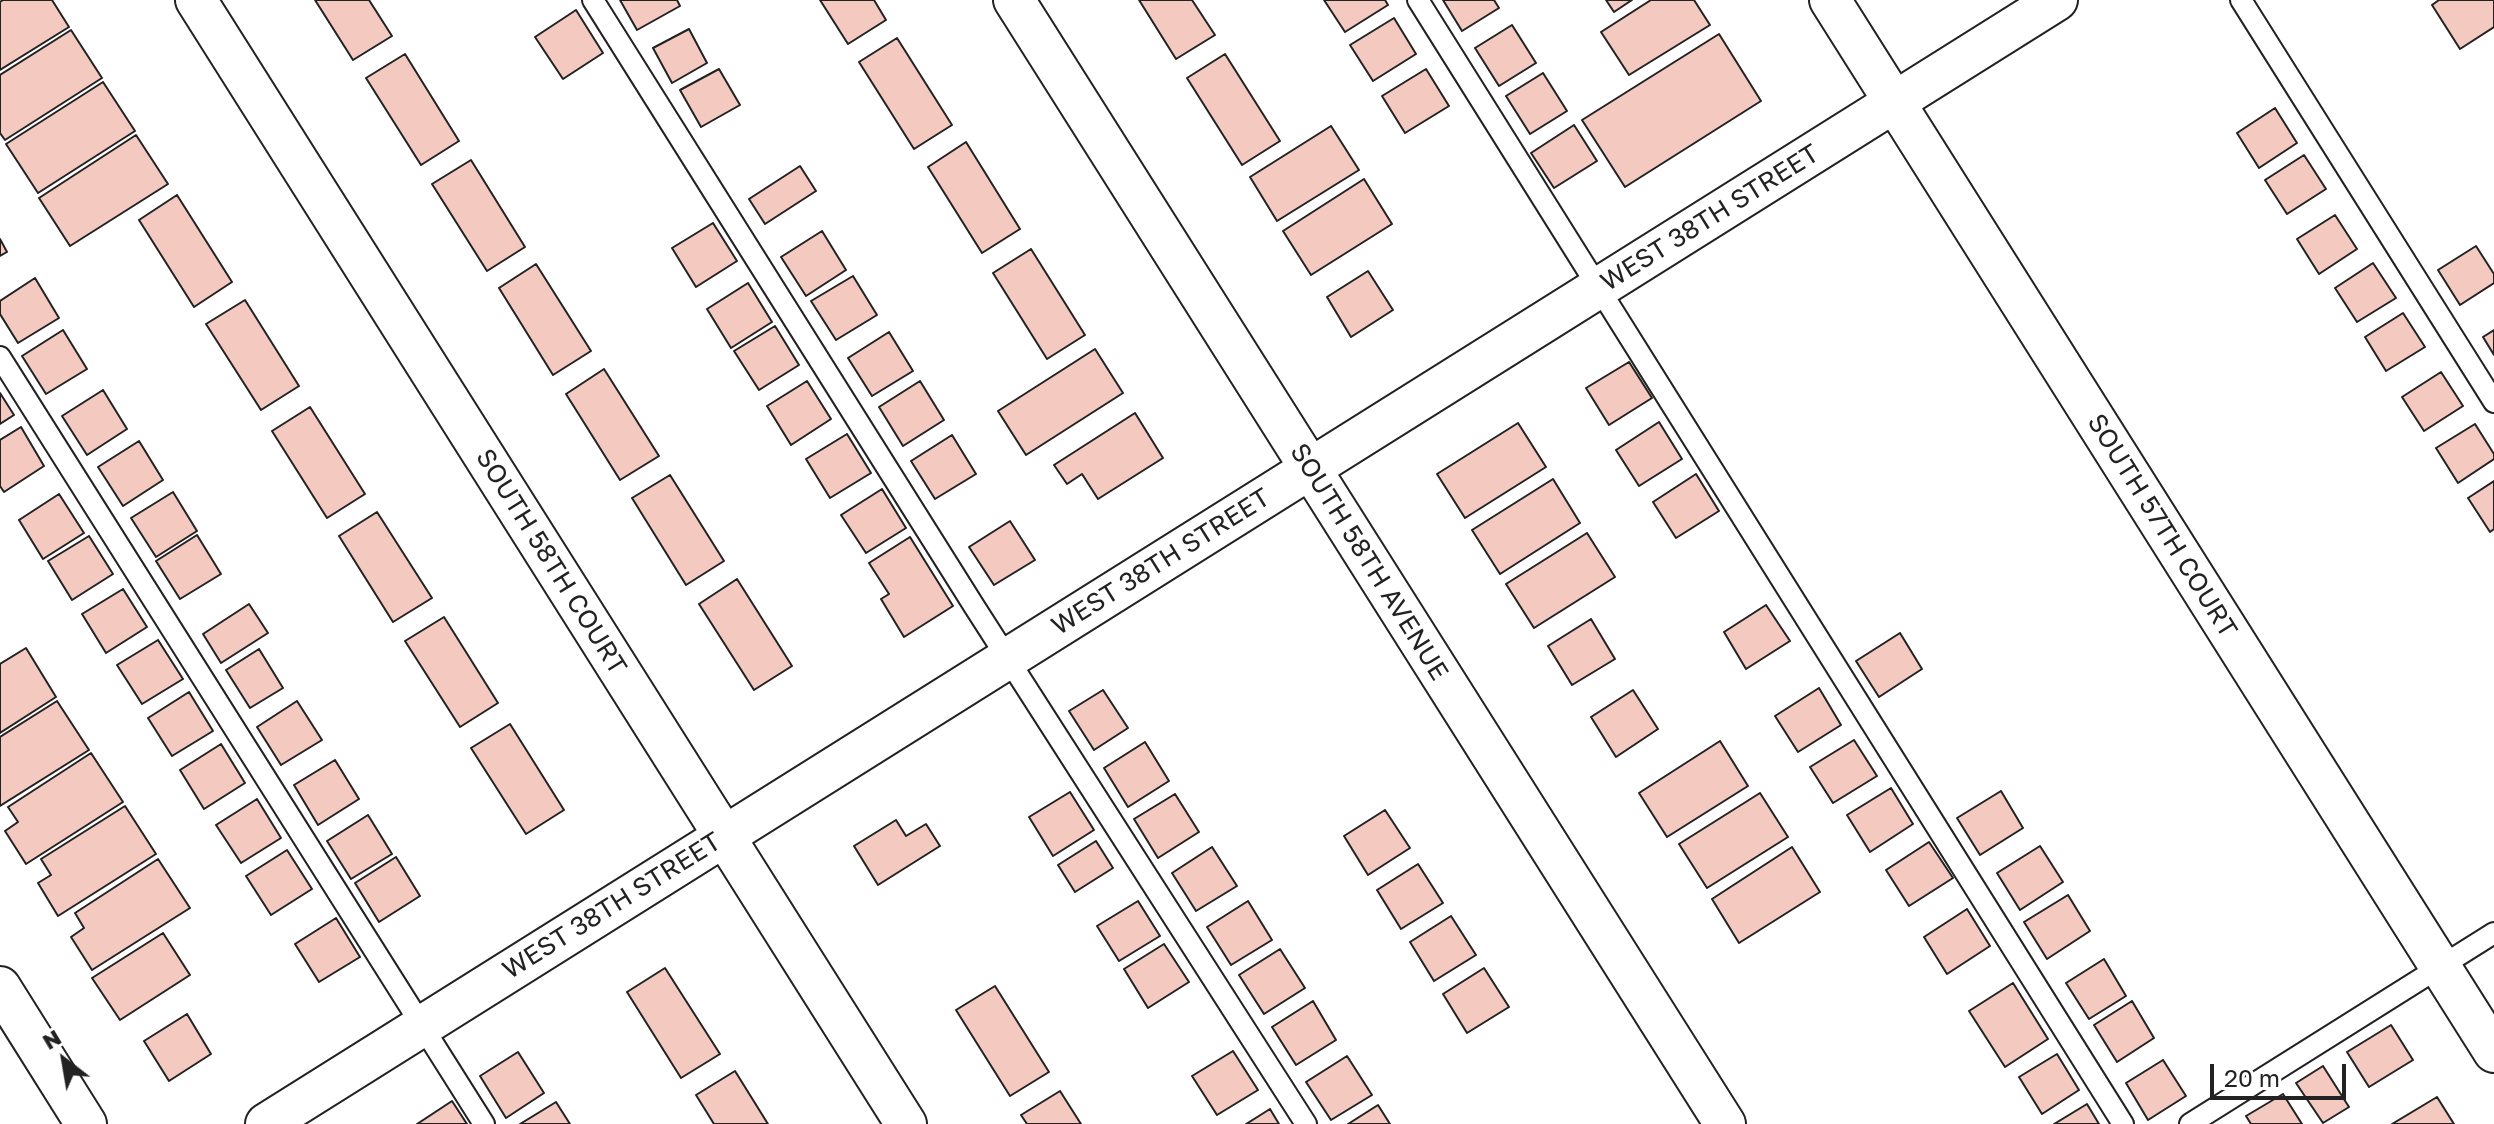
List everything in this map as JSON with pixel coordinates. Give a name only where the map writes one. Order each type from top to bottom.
[{"type":"street","name":"SOUTH 58TH COURT","points":[[196,0],[906,1124]]},
{"type":"street","name":"SOUTH 58TH AVENUE","points":[[1014,0],[1725,1124]]},
{"type":"street","name":"SOUTH 57TH COURT","points":[[1830,0],[2494,1052]]},
{"type":"street","name":"WEST 38TH STREET","points":[[266,1124],[2057,0]]},
{"type":"street","points":[[0,987],[86,1124]]},
{"type":"lane","points":[[593,0],[1008,659],[1306,1124]]},
{"type":"lane","points":[[1418,0],[2123,1124]]},
{"type":"lane","points":[[2241,0],[2494,402]]},
{"type":"lane","points":[[0,357],[484,1124]]},
{"type":"lane","points":[[2190,1124],[2494,933]]},
{"type":"building","points":[[52,0],[69,27],[0,70],[0,2]]},
{"type":"building","points":[[315,0],[369,0],[392,36],[353,60]]},
{"type":"building","points":[[620,0],[677,0],[680,6],[637,30]]},
{"type":"building","points":[[820,0],[874,0],[886,20],[848,44]]},
{"type":"building","points":[[1139,0],[1192,0],[1215,35],[1176,59]]},
{"type":"building","points":[[1324,0],[1385,0],[1388,5],[1345,32]]},
{"type":"building","points":[[1443,0],[1494,0],[1499,8],[1462,31]]},
{"type":"building","points":[[1606,0],[1632,0],[1614,12]]},
{"type":"building","points":[[1651,0],[1694,0],[1710,25],[1629,75],[1601,32]]},
{"type":"building","points":[[2439,0],[2494,0],[2494,27],[2460,49],[2432,5]]},
{"type":"building","points":[[576,10],[603,53],[563,79],[535,37]]},
{"type":"building","points":[[1394,18],[1416,54],[1373,81],[1350,45]]},
{"type":"building","points":[[1512,25],[1536,63],[1499,86],[1475,48]]},
{"type":"building","points":[[689,29],[707,63],[672,83],[653,48]]},
{"type":"building","points":[[71,30],[102,78],[5,140],[0,133],[0,75]]},
{"type":"building","points":[[1719,34],[1761,101],[1625,187],[1582,120]]},
{"type":"building","points":[[897,38],[952,125],[914,149],[859,62]]},
{"type":"building","points":[[405,54],[459,141],[421,165],[366,78]]},
{"type":"building","points":[[1225,54],[1280,141],[1242,165],[1187,78]]},
{"type":"building","points":[[719,69],[740,105],[701,127],[680,90]]},
{"type":"building","points":[[1426,69],[1449,106],[1405,133],[1382,96]]},
{"type":"building","points":[[1543,73],[1567,111],[1530,134],[1506,96]]},
{"type":"building","points":[[103,82],[135,131],[38,193],[6,144]]},
{"type":"building","points":[[2275,108],[2297,143],[2259,168],[2237,133]]},
{"type":"building","points":[[1574,125],[1597,161],[1554,188],[1531,153]]},
{"type":"building","points":[[1331,126],[1359,170],[1277,221],[1250,177]]},
{"type":"building","points":[[136,135],[168,184],[70,246],[39,198]]},
{"type":"building","points":[[966,142],[1020,229],[982,253],[928,167]]},
{"type":"building","points":[[2304,155],[2326,189],[2287,214],[2265,180]]},
{"type":"building","points":[[471,160],[525,247],[487,271],[432,184]]},
{"type":"building","points":[[800,166],[816,191],[765,224],[749,199]]},
{"type":"building","points":[[1364,179],[1392,224],[1311,275],[1283,231]]},
{"type":"building","points":[[177,195],[232,282],[194,307],[139,220]]},
{"type":"building","points":[[2335,215],[2357,249],[2319,274],[2297,239]]},
{"type":"building","points":[[713,223],[737,261],[696,287],[672,248]]},
{"type":"building","points":[[822,231],[846,270],[806,296],[781,257]]},
{"type":"building","points":[[0,239],[7,252],[0,256]]},
{"type":"building","points":[[2476,246],[2494,274],[2494,283],[2460,305],[2438,270]]},
{"type":"building","points":[[1031,249],[1085,335],[1047,359],[993,273]]},
{"type":"building","points":[[2373,263],[2396,298],[2357,322],[2335,288]]},
{"type":"building","points":[[536,264],[591,351],[553,375],[499,288]]},
{"type":"building","points":[[1368,271],[1393,310],[1351,337],[1327,297]]},
{"type":"building","points":[[853,276],[877,315],[836,340],[811,301]]},
{"type":"building","points":[[35,278],[59,318],[18,343],[0,314],[0,301]]},
{"type":"building","points":[[748,283],[772,322],[731,348],[707,309]]},
{"type":"building","points":[[245,300],[299,386],[261,410],[206,324]]},
{"type":"building","points":[[2403,313],[2425,347],[2386,371],[2365,337]]},
{"type":"building","points":[[775,326],[799,365],[759,390],[734,351]]},
{"type":"building","points":[[63,330],[87,369],[46,394],[22,356]]},
{"type":"building","points":[[2494,330],[2494,355],[2483,337]]},
{"type":"building","points":[[889,332],[913,371],[872,396],[848,358]]},
{"type":"building","points":[[1095,349],[1123,393],[1026,455],[998,411]]},
{"type":"building","points":[[1629,362],[1652,398],[1609,425],[1586,388]]},
{"type":"building","points":[[604,369],[659,456],[620,480],[566,394]]},
{"type":"building","points":[[2441,372],[2463,406],[2424,431],[2402,397]]},
{"type":"building","points":[[807,381],[831,419],[791,445],[767,406]]},
{"type":"building","points":[[920,381],[944,420],[903,446],[879,407]]},
{"type":"building","points":[[103,390],[127,429],[87,455],[62,416]]},
{"type":"building","points":[[0,393],[14,415],[0,424]]},
{"type":"building","points":[[310,407],[365,494],[327,518],[272,431]]},
{"type":"building","points":[[1135,413],[1163,458],[1098,499],[1082,474],[1067,484],[1054,465]]},
{"type":"building","points":[[1659,422],[1682,459],[1639,486],[1616,450]]},
{"type":"building","points":[[1518,423],[1546,467],[1465,518],[1437,474]]},
{"type":"building","points":[[2475,424],[2494,459],[2458,483],[2436,448]]},
{"type":"building","points":[[21,427],[44,466],[4,492],[0,486],[0,440]]},
{"type":"building","points":[[847,434],[871,473],[830,498],[806,459]]},
{"type":"building","points":[[952,435],[976,474],[935,499],[911,461]]},
{"type":"building","points":[[139,441],[163,480],[123,506],[98,467]]},
{"type":"building","points":[[1696,474],[1719,511],[1676,538],[1653,502]]},
{"type":"building","points":[[670,475],[724,561],[686,585],[632,498]]},
{"type":"building","points":[[1553,479],[1580,523],[1500,574],[1472,530]]},
{"type":"building","points":[[2494,481],[2494,529],[2490,532],[2468,498]]},
{"type":"building","points":[[882,489],[906,528],[866,553],[841,515]]},
{"type":"building","points":[[173,492],[197,531],[156,557],[131,518]]},
{"type":"building","points":[[59,494],[84,533],[43,559],[19,520]]},
{"type":"building","points":[[377,512],[432,598],[393,622],[339,536]]},
{"type":"building","points":[[1010,521],[1035,560],[994,585],[969,547]]},
{"type":"building","points":[[1587,533],[1615,577],[1534,628],[1506,584]]},
{"type":"building","points":[[197,535],[221,574],[180,599],[156,561]]},
{"type":"building","points":[[89,536],[113,574],[72,600],[48,561]]},
{"type":"building","points":[[910,537],[953,606],[904,637],[881,599],[889,594],[869,563]]},
{"type":"building","points":[[737,579],[792,666],[754,690],[699,604]]},
{"type":"building","points":[[123,589],[147,627],[106,653],[82,614]]},
{"type":"building","points":[[249,604],[268,633],[221,663],[203,634]]},
{"type":"building","points":[[1766,605],[1790,641],[1746,669],[1724,632]]},
{"type":"building","points":[[444,617],[498,703],[460,727],[405,641]]},
{"type":"building","points":[[1591,619],[1615,659],[1572,685],[1548,646]]},
{"type":"building","points":[[1900,633],[1922,669],[1879,697],[1856,661]]},
{"type":"building","points":[[158,640],[183,679],[142,704],[117,665]]},
{"type":"building","points":[[26,648],[56,697],[0,733],[0,664]]},
{"type":"building","points":[[259,649],[283,688],[250,708],[226,670]]},
{"type":"building","points":[[1819,688],[1841,725],[1798,752],[1775,716]]},
{"type":"building","points":[[1103,690],[1128,728],[1094,750],[1069,711]]},
{"type":"building","points":[[1633,690],[1658,729],[1616,757],[1591,717]]},
{"type":"building","points":[[189,692],[213,731],[172,756],[148,718]]},
{"type":"building","points":[[57,701],[89,750],[0,806],[0,737]]},
{"type":"building","points":[[297,701],[322,740],[281,765],[257,727]]},
{"type":"building","points":[[510,724],[564,810],[526,834],[471,748]]},
{"type":"building","points":[[1854,740],[1877,776],[1833,803],[1810,767]]},
{"type":"building","points":[[1720,741],[1748,786],[1667,837],[1639,793]]},
{"type":"building","points":[[1145,742],[1169,781],[1128,807],[1104,768]]},
{"type":"building","points":[[221,744],[245,783],[204,809],[180,770]]},
{"type":"building","points":[[91,753],[123,802],[26,864],[5,831],[18,822],[8,807]]},
{"type":"building","points":[[335,760],[359,799],[318,825],[294,785]]},
{"type":"building","points":[[1891,788],[1913,824],[1870,852],[1847,815]]},
{"type":"building","points":[[2001,791],[2023,828],[1980,855],[1957,818]]},
{"type":"building","points":[[1070,792],[1094,830],[1053,856],[1029,817]]},
{"type":"building","points":[[1760,793],[1788,837],[1707,888],[1679,844]]},
{"type":"building","points":[[1175,794],[1199,832],[1158,858],[1134,819]]},
{"type":"building","points":[[257,799],[281,838],[241,863],[216,825]]},
{"type":"building","points":[[125,806],[156,854],[58,916],[38,883],[51,875],[41,859]]},
{"type":"building","points":[[1385,810],[1410,848],[1368,875],[1344,836]]},
{"type":"building","points":[[368,815],[392,854],[351,879],[327,841]]},
{"type":"building","points":[[896,820],[906,836],[926,824],[940,846],[878,885],[854,846]]},
{"type":"building","points":[[1096,841],[1113,868],[1075,892],[1058,865]]},
{"type":"building","points":[[1929,842],[1953,878],[1909,906],[1886,870]]},
{"type":"building","points":[[2040,846],[2063,882],[2020,910],[1997,873]]},
{"type":"building","points":[[1212,847],[1237,886],[1196,911],[1172,873]]},
{"type":"building","points":[[1792,847],[1820,892],[1739,943],[1712,899]]},
{"type":"building","points":[[287,850],[312,889],[271,915],[246,876]]},
{"type":"building","points":[[396,857],[420,896],[379,922],[355,883]]},
{"type":"building","points":[[158,859],[190,908],[92,970],[71,937],[84,928],[75,913]]},
{"type":"building","points":[[1418,864],[1443,903],[1401,929],[1377,890]]},
{"type":"building","points":[[2068,895],[2090,931],[2047,959],[2024,922]]},
{"type":"building","points":[[1138,901],[1160,936],[1119,961],[1097,926]]},
{"type":"building","points":[[1248,901],[1272,940],[1231,965],[1207,927]]},
{"type":"building","points":[[1967,909],[1990,946],[1947,974],[1924,937]]},
{"type":"building","points":[[1451,916],[1476,955],[1434,981],[1410,942]]},
{"type":"building","points":[[336,918],[360,957],[319,982],[295,944]]},
{"type":"building","points":[[163,933],[190,975],[120,1020],[92,978]]},
{"type":"building","points":[[1164,944],[1189,982],[1148,1008],[1124,969]]},
{"type":"building","points":[[1280,949],[1305,988],[1264,1014],[1239,975]]},
{"type":"building","points":[[2104,959],[2126,996],[2089,1019],[2066,983]]},
{"type":"building","points":[[665,968],[720,1054],[681,1078],[627,992]]},
{"type":"building","points":[[1484,968],[1509,1007],[1467,1033],[1443,994]]},
{"type":"building","points":[[2013,983],[2048,1039],[2005,1067],[1969,1011]]},
{"type":"building","points":[[995,986],[1049,1072],[1010,1096],[956,1010]]},
{"type":"building","points":[[1313,1001],[1336,1040],[1296,1065],[1272,1027]]},
{"type":"building","points":[[2132,1001],[2154,1038],[2117,1062],[2094,1025]]},
{"type":"building","points":[[187,1014],[211,1054],[169,1081],[144,1041]]},
{"type":"building","points":[[2391,1025],[2413,1060],[2369,1087],[2347,1052]]},
{"type":"building","points":[[1233,1051],[1258,1090],[1217,1115],[1192,1076]]},
{"type":"building","points":[[518,1052],[544,1093],[506,1118],[480,1076]]},
{"type":"building","points":[[2057,1054],[2079,1090],[2042,1114],[2019,1077]]},
{"type":"building","points":[[1347,1056],[1372,1095],[1331,1120],[1306,1082]]},
{"type":"building","points":[[2163,1060],[2186,1096],[2148,1120],[2126,1083]]},
{"type":"building","points":[[2323,1066],[2349,1107],[2323,1123],[2296,1083]]},
{"type":"building","points":[[735,1071],[768,1124],[714,1124],[696,1095]]},
{"type":"building","points":[[1060,1091],[1081,1124],[1027,1124],[1021,1115]]},
{"type":"building","points":[[2283,1094],[2302,1124],[2251,1124],[2246,1116]]},
{"type":"building","points":[[2437,1097],[2454,1124],[2392,1124]]},
{"type":"building","points":[[452,1101],[467,1124],[417,1124]]},
{"type":"building","points":[[556,1102],[570,1124],[520,1124]]},
{"type":"building","points":[[2087,1104],[2099,1124],[2054,1124]]},
{"type":"building","points":[[1378,1105],[1390,1124],[1348,1124]]},
{"type":"building","points":[[1270,1109],[1279,1124],[1246,1124]]}]
